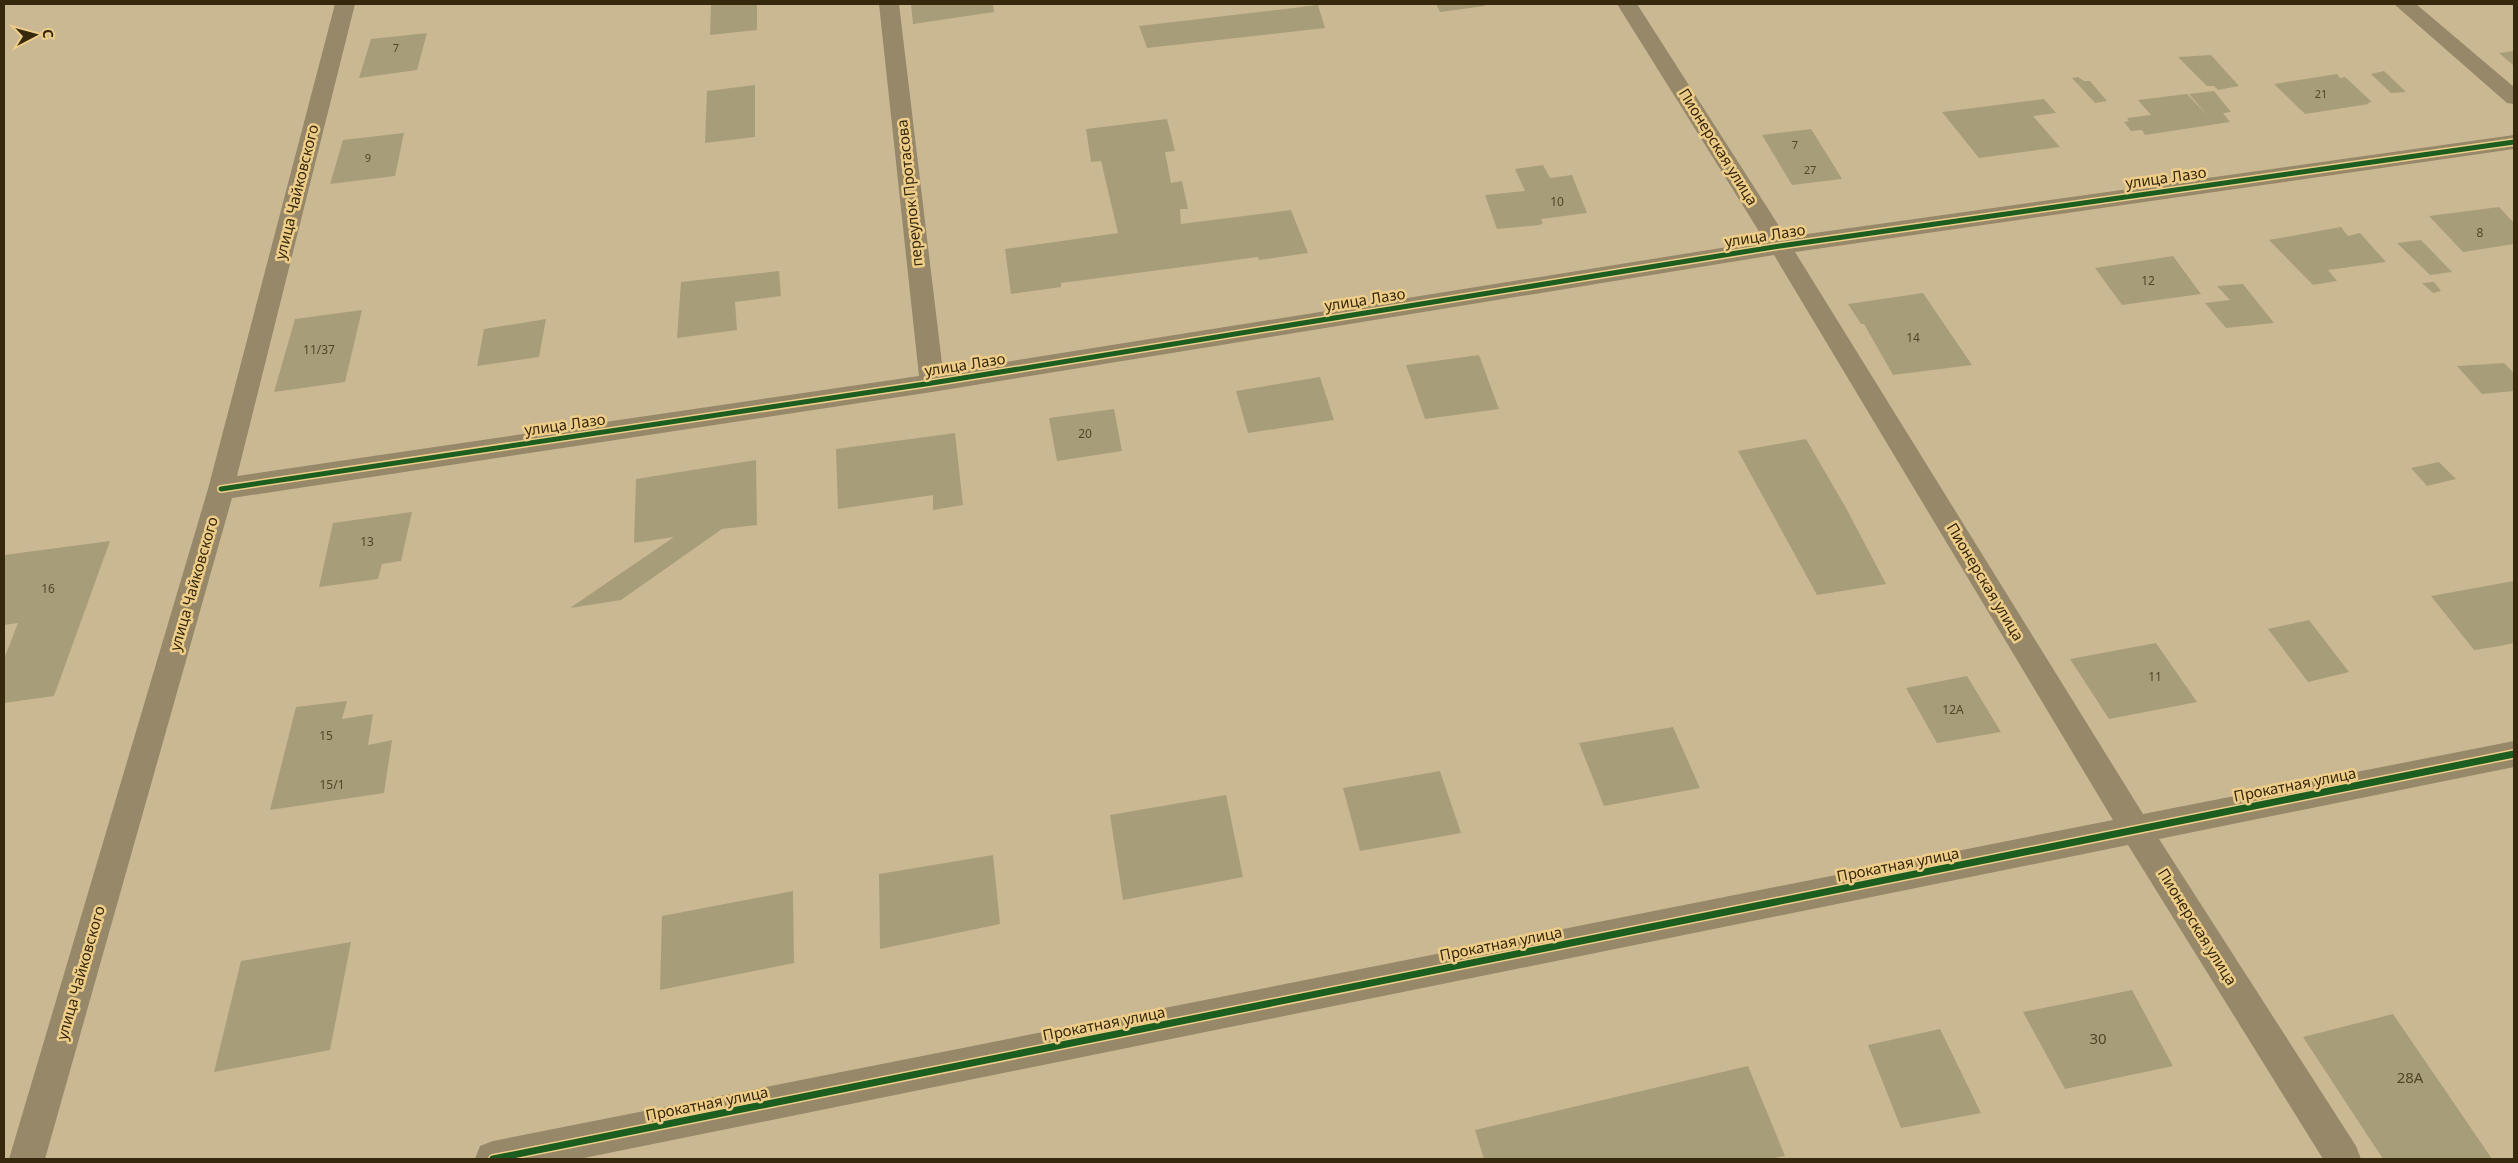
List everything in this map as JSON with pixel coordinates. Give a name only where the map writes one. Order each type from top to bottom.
[{"type":"street","name":"улица Чайковского","points":[[27,1159],[221,489],[345,4]]},
{"type":"street","name":"переулок Протасова","points":[[889,4],[932,383]]},
{"type":"street","name":"Пионерская улица","points":[[1627,4],[1780,246],[2136,830],[2344,1159]]},
{"type":"street","points":[[2404,4],[2514,98]]},
{"type":"street","name":"улица Лазо","points":[[221,489],[932,383],[1780,246],[2514,142]]},
{"type":"street","name":"Прокатная улица","points":[[493,1159],[2514,754]]},
{"type":"building","points":[[711,4],[757,4],[757,30],[710,35]]},
{"type":"building","points":[[911,4],[993,4],[994,12],[913,24]]},
{"type":"building","points":[[1436,4],[1484,4],[1485,6],[1440,12]]},
{"type":"building","points":[[1318,5],[1325,28],[1147,48],[1139,26]]},
{"type":"building","points":[[427,33],[417,70],[359,78],[371,39]]},
{"type":"building","points":[[2514,51],[2514,66],[2499,53]]},
{"type":"building","points":[[2211,55],[2239,86],[2218,90],[2214,86],[2207,86],[2178,57]]},
{"type":"building","points":[[2384,71],[2406,92],[2391,93],[2371,74]]},
{"type":"building","points":[[2337,74],[2340,78],[2345,77],[2372,102],[2305,114],[2274,84]]},
{"type":"building","points":[[2078,77],[2084,81],[2090,81],[2107,101],[2095,103],[2072,78]]},
{"type":"building","points":[[755,85],[755,137],[705,143],[707,91]]},
{"type":"building","points":[[2214,91],[2231,112],[2223,113],[2230,122],[2145,135],[2142,130],[2131,131],[2124,122],[2129,121],[2127,118],[2151,115],[2138,100],[2187,94],[2209,117],[2189,94]]},
{"type":"building","points":[[2044,99],[2056,113],[2033,116],[2060,147],[1979,158],[1942,112]]},
{"type":"building","points":[[1167,119],[1175,151],[1165,152],[1171,183],[1182,181],[1188,209],[1180,209],[1181,224],[1291,210],[1308,253],[1259,260],[1258,257],[1061,283],[1061,287],[1011,294],[1005,249],[1118,233],[1101,161],[1091,162],[1086,129]]},
{"type":"building","points":[[1811,129],[1842,179],[1792,185],[1762,135]]},
{"type":"building","points":[[404,133],[395,176],[330,184],[343,140]]},
{"type":"building","points":[[1543,165],[1550,178],[1572,175],[1587,213],[1541,219],[1543,223],[1540,225],[1497,229],[1485,195],[1525,191],[1515,169]]},
{"type":"building","points":[[2499,207],[2514,223],[2514,244],[2463,252],[2429,216]]},
{"type":"building","points":[[2341,227],[2348,236],[2360,233],[2386,262],[2328,270],[2337,281],[2313,285],[2269,240]]},
{"type":"building","points":[[2421,240],[2452,272],[2430,275],[2397,243]]},
{"type":"building","points":[[2173,256],[2201,294],[2122,305],[2095,268]]},
{"type":"building","points":[[779,271],[781,296],[735,302],[737,330],[677,338],[681,282]]},
{"type":"building","points":[[2434,282],[2441,291],[2433,293],[2422,283]]},
{"type":"building","points":[[2243,284],[2274,323],[2226,328],[2205,303],[2230,300],[2217,286]]},
{"type":"building","points":[[1923,293],[1972,365],[1893,375],[1864,324],[1861,324],[1848,304]]},
{"type":"building","points":[[362,310],[345,382],[274,392],[295,319]]},
{"type":"building","points":[[546,319],[539,357],[477,366],[484,329]]},
{"type":"building","points":[[1479,355],[1499,409],[1425,419],[1406,365]]},
{"type":"building","points":[[2504,363],[2514,373],[2514,391],[2482,394],[2457,366]]},
{"type":"building","points":[[1320,377],[1334,420],[1248,433],[1236,391]]},
{"type":"building","points":[[1114,409],[1122,451],[1057,461],[1049,418]]},
{"type":"building","points":[[955,433],[963,505],[933,510],[933,495],[838,509],[836,449]]},
{"type":"building","points":[[1806,439],[1846,508],[1886,584],[1817,595],[1738,451]]},
{"type":"building","points":[[756,460],[757,525],[722,529],[621,600],[570,608],[674,537],[634,543],[636,479]]},
{"type":"building","points":[[2439,462],[2456,479],[2427,486],[2411,468]]},
{"type":"building","points":[[412,512],[401,561],[382,564],[378,579],[319,587],[333,523]]},
{"type":"building","points":[[110,541],[54,696],[4,703],[4,659],[18,623],[4,625],[4,555]]},
{"type":"building","points":[[2514,581],[2514,643],[2500,646],[2474,650],[2431,596]]},
{"type":"building","points":[[2309,620],[2349,672],[2308,682],[2268,629]]},
{"type":"building","points":[[2156,643],[2197,702],[2109,719],[2070,659]]},
{"type":"building","points":[[1967,676],[2001,732],[1937,743],[1906,688]]},
{"type":"building","points":[[347,701],[342,719],[373,714],[368,745],[392,740],[384,793],[270,810],[296,707]]},
{"type":"building","points":[[1673,727],[1700,788],[1604,806],[1579,743]]},
{"type":"building","points":[[1440,771],[1461,833],[1360,851],[1343,788]]},
{"type":"building","points":[[1226,795],[1243,877],[1123,900],[1110,815]]},
{"type":"building","points":[[993,855],[1000,924],[880,949],[879,874]]},
{"type":"building","points":[[793,891],[794,963],[660,990],[662,916]]},
{"type":"building","points":[[351,942],[330,1050],[214,1072],[241,961]]},
{"type":"building","points":[[2132,990],[2173,1066],[2065,1089],[2023,1012]]},
{"type":"building","points":[[2393,1014],[2492,1159],[2383,1159],[2303,1037]]},
{"type":"building","points":[[1940,1029],[1981,1113],[1901,1128],[1868,1045]]},
{"type":"building","points":[[1748,1066],[1785,1156],[1769,1159],[1484,1159],[1475,1130]]},
{"type":"cycle path","points":[[221,489],[932,383],[1780,246],[2514,142]]},
{"type":"cycle path","points":[[493,1159],[2514,754]]}]
